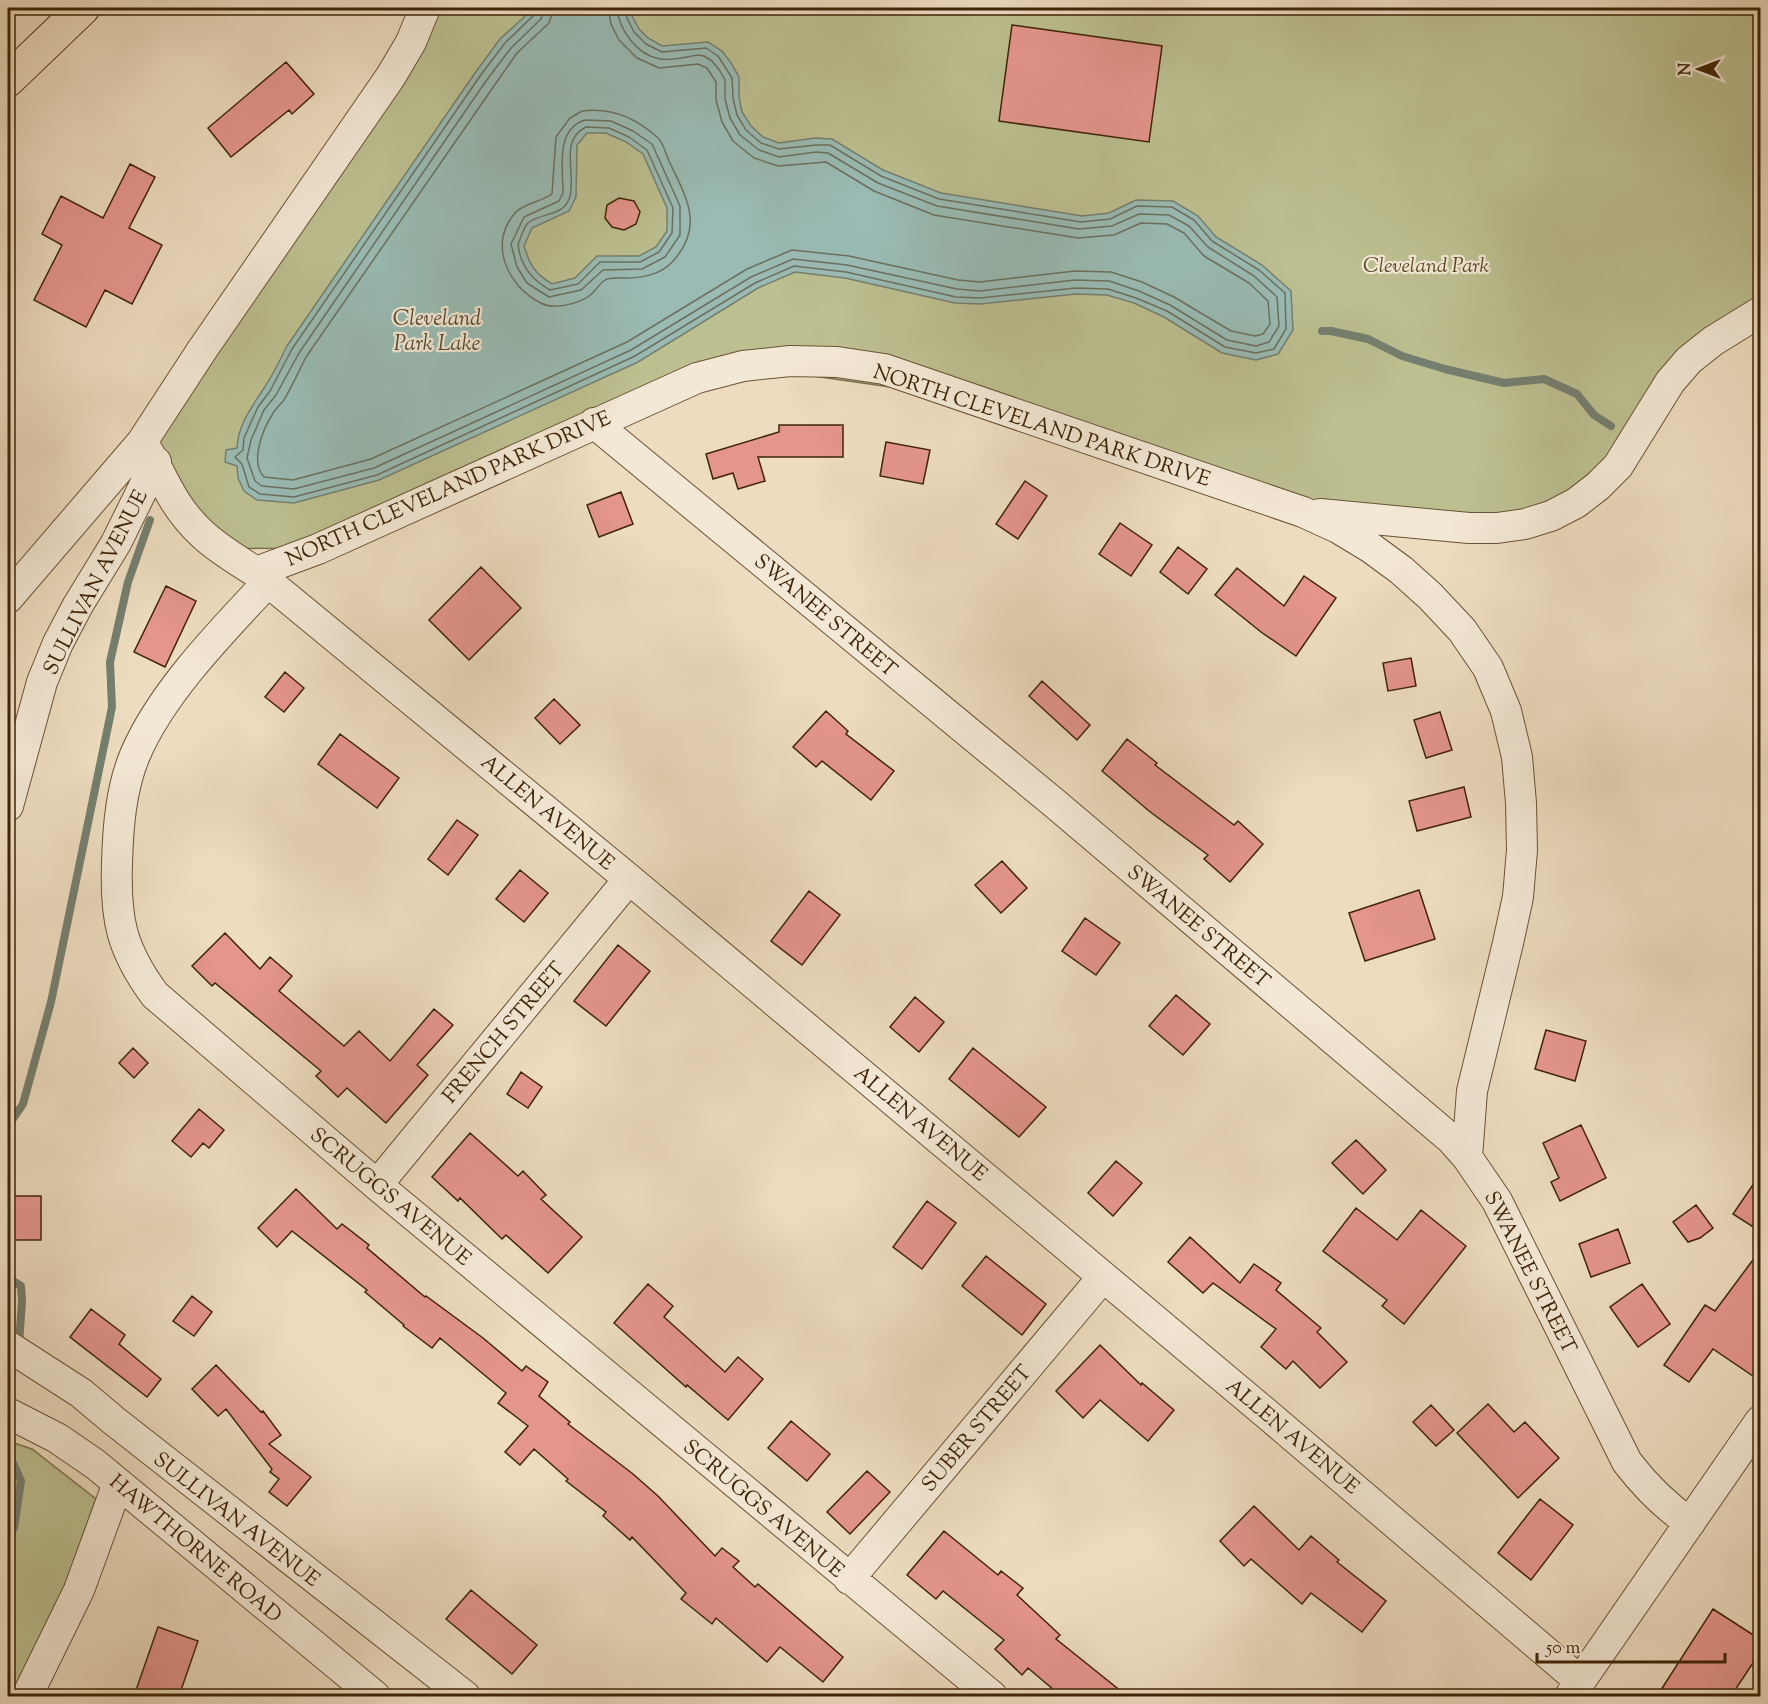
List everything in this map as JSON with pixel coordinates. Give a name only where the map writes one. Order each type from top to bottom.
[{"type":"main road","points":[[8,80],[83,8]]},
{"type":"street","points":[[8,598],[149,452],[202,350],[391,76],[411,42],[425,8]]},
{"type":"street","name":"NORTH CLEVELAND PARK DRIVE","points":[[1303,512],[1469,528],[1497,528],[1525,524],[1551,516],[1576,503],[1618,466],[1670,382],[1689,360],[1713,341],[1761,312]]},
{"type":"street","name":"NORTH CLEVELAND PARK DRIVE","points":[[262,577],[318,549],[697,378],[732,369],[790,361],[837,362],[884,369],[1104,446],[1303,512],[1338,528],[1401,570],[1462,630],[1488,668],[1506,711],[1517,757],[1522,850],[1518,897],[1472,1091],[1467,1157]]},
{"type":"street","name":"SWANEE STREET","points":[[594,423],[1053,802],[1451,1138],[1497,1201],[1627,1462],[1666,1506],[1690,1523]]},
{"type":"street","points":[[149,452],[166,487],[198,530],[217,548],[262,577]]},
{"type":"street","name":"SULLIVAN AVENUE","points":[[8,806],[42,682],[58,643],[78,605],[116,543],[149,452]]},
{"type":"street","name":"ALLEN AVENUE","points":[[262,577],[629,879],[1103,1276],[1575,1689]]},
{"type":"street","name":"SCRUGGS AVENUE","points":[[262,577],[166,701],[148,728],[134,756],[125,787],[117,843],[116,892],[118,916],[129,954],[138,971],[155,995],[377,1185],[992,1696]]},
{"type":"street","name":"FRENCH STREET","points":[[377,1185],[629,879]]},
{"type":"street","name":"SUBER STREET","points":[[849,1579],[1103,1276]]},
{"type":"street","name":"SULLIVAN AVENUE","points":[[8,1346],[81,1393],[131,1435],[465,1696]]},
{"type":"street","name":"HAWTHORNE ROAD","points":[[8,1413],[57,1438],[95,1464],[375,1696]]},
{"type":"street","points":[[1575,1689],[1761,1421]]},
{"type":"street","points":[[27,1696],[79,1590],[118,1483]]},
{"type":"green space","name":"Cleveland Park","points":[[412,8],[1760,8],[1760,326],[1689,360],[1576,503],[1435,525],[1344,516],[975,399],[743,366],[318,549],[217,548],[149,434],[391,76]]},
{"type":"green space","points":[[8,1441],[32,1449],[96,1499],[51,1624],[12,1696],[8,1696]]},
{"type":"water","name":"Cleveland Park Lake","points":[[534,8],[631,8],[632,16],[639,29],[648,38],[662,46],[708,42],[722,51],[739,77],[742,112],[751,126],[763,137],[779,143],[815,138],[832,139],[883,170],[941,193],[1082,216],[1109,213],[1136,200],[1173,201],[1198,216],[1216,237],[1262,265],[1291,291],[1293,330],[1278,354],[1256,360],[1222,353],[1164,317],[1134,303],[1107,295],[1076,294],[980,304],[955,303],[845,278],[795,272],[758,288],[638,362],[379,480],[294,503],[257,500],[244,491],[238,478],[237,466],[225,462],[226,450],[237,448],[246,416],[287,346],[500,39]],"holes":[[[587,133],[606,133],[626,142],[643,154],[667,208],[667,231],[656,247],[639,256],[597,256],[575,278],[552,284],[534,268],[524,246],[532,228],[569,211],[576,197],[577,145]]]},
{"type":"building","points":[[1012,25],[1162,46],[1149,142],[999,121]]},
{"type":"building","points":[[286,62],[314,94],[292,114],[289,110],[231,157],[208,128]]},
{"type":"building","points":[[130,164],[155,177],[129,228],[162,245],[132,304],[105,290],[86,327],[34,300],[62,245],[42,234],[61,196],[103,218]]},
{"type":"building","points":[[619,198],[634,201],[640,212],[636,224],[624,230],[612,227],[605,218],[607,205]]},
{"type":"building","points":[[779,425],[843,425],[843,457],[758,457],[765,481],[738,489],[733,473],[713,479],[706,454],[779,432]]},
{"type":"building","points":[[886,442],[930,450],[923,484],[880,476]]},
{"type":"building","points":[[1025,481],[1047,496],[1018,539],[996,524]]},
{"type":"building","points":[[621,492],[633,524],[599,537],[587,505]]},
{"type":"building","points":[[1120,523],[1152,545],[1131,576],[1099,554]]},
{"type":"building","points":[[1178,547],[1207,569],[1188,594],[1160,572]]},
{"type":"building","points":[[481,567],[521,608],[469,660],[429,620]]},
{"type":"building","points":[[1237,568],[1284,606],[1304,576],[1336,598],[1296,656],[1261,632],[1215,595]]},
{"type":"building","points":[[166,586],[196,601],[165,667],[134,652]]},
{"type":"building","points":[[1411,658],[1416,686],[1388,691],[1383,663]]},
{"type":"building","points":[[285,672],[304,688],[284,712],[265,697]]},
{"type":"building","points":[[1042,681],[1090,725],[1077,740],[1029,696]]},
{"type":"building","points":[[554,699],[580,725],[560,744],[535,718]]},
{"type":"building","points":[[826,711],[848,731],[846,734],[894,771],[871,800],[822,761],[816,767],[793,747]]},
{"type":"building","points":[[1440,712],[1452,750],[1426,758],[1414,720]]},
{"type":"building","points":[[340,734],[399,778],[377,808],[318,764]]},
{"type":"building","points":[[1127,739],[1157,763],[1155,765],[1234,825],[1238,821],[1263,844],[1230,882],[1204,859],[1208,855],[1149,811],[1102,771]]},
{"type":"building","points":[[1464,787],[1471,817],[1417,831],[1409,801]]},
{"type":"building","points":[[457,820],[478,835],[448,875],[428,859]]},
{"type":"building","points":[[1002,861],[1027,888],[1001,913],[975,885]]},
{"type":"building","points":[[520,870],[548,893],[524,922],[496,899]]},
{"type":"building","points":[[1419,890],[1435,939],[1365,961],[1349,913]]},
{"type":"building","points":[[809,891],[840,915],[802,965],[771,941]]},
{"type":"building","points":[[1085,918],[1120,943],[1096,975],[1062,951]]},
{"type":"building","points":[[225,933],[260,969],[270,957],[292,976],[279,991],[344,1046],[359,1031],[390,1061],[434,1009],[453,1025],[417,1065],[428,1075],[386,1123],[347,1088],[338,1097],[316,1076],[321,1071],[215,983],[212,986],[192,966]]},
{"type":"building","points":[[618,945],[650,971],[606,1026],[574,1001]]},
{"type":"building","points":[[1176,995],[1210,1024],[1183,1055],[1149,1026]]},
{"type":"building","points":[[915,997],[944,1022],[919,1052],[890,1027]]},
{"type":"building","points":[[1546,1030],[1586,1041],[1575,1081],[1535,1069]]},
{"type":"building","points":[[133,1048],[148,1063],[134,1078],[119,1063]]},
{"type":"building","points":[[973,1048],[1046,1107],[1019,1137],[949,1079]]},
{"type":"building","points":[[521,1072],[542,1087],[528,1108],[507,1094]]},
{"type":"building","points":[[199,1109],[224,1130],[209,1148],[203,1143],[191,1157],[172,1141]]},
{"type":"building","points":[[1581,1125],[1606,1178],[1560,1201],[1551,1182],[1559,1178],[1543,1143]]},
{"type":"building","points":[[470,1133],[518,1176],[523,1171],[546,1195],[541,1199],[582,1237],[548,1273],[506,1235],[502,1239],[460,1198],[458,1201],[432,1177]]},
{"type":"building","points":[[1356,1140],[1386,1170],[1363,1194],[1332,1163]]},
{"type":"building","points":[[1116,1161],[1142,1183],[1113,1216],[1088,1193]]},
{"type":"building","points":[[1761,1173],[1761,1232],[1733,1214]]},
{"type":"building","points":[[296,1189],[337,1229],[342,1224],[369,1245],[367,1248],[425,1297],[483,1338],[522,1371],[526,1366],[548,1382],[539,1396],[570,1422],[568,1424],[658,1496],[715,1556],[722,1548],[739,1561],[733,1567],[755,1587],[758,1584],[843,1657],[823,1682],[780,1647],[767,1662],[716,1618],[712,1624],[681,1599],[686,1593],[632,1537],[630,1540],[603,1516],[606,1512],[566,1481],[568,1479],[534,1449],[520,1465],[505,1452],[528,1426],[498,1403],[506,1393],[440,1338],[432,1348],[403,1326],[365,1292],[367,1290],[292,1231],[277,1247],[258,1228]]},
{"type":"building","points":[[8,1196],[41,1196],[41,1240],[8,1240]]},
{"type":"building","points":[[927,1201],[956,1223],[922,1269],[893,1247]]},
{"type":"building","points":[[1696,1205],[1713,1228],[1700,1238],[1688,1242],[1673,1222]]},
{"type":"building","points":[[1356,1208],[1397,1240],[1421,1210],[1466,1246],[1404,1324],[1382,1306],[1387,1300],[1323,1251]]},
{"type":"building","points":[[1618,1229],[1630,1263],[1591,1277],[1579,1244]]},
{"type":"building","points":[[1190,1237],[1240,1283],[1254,1264],[1281,1283],[1276,1290],[1321,1328],[1317,1332],[1347,1362],[1320,1388],[1293,1361],[1286,1369],[1261,1347],[1276,1329],[1213,1283],[1203,1293],[1168,1262]]},
{"type":"building","points":[[1761,1249],[1761,1365],[1753,1376],[1713,1349],[1689,1382],[1664,1365],[1705,1305],[1715,1311]]},
{"type":"building","points":[[986,1256],[1046,1304],[1022,1335],[962,1286]]},
{"type":"building","points":[[648,1284],[673,1306],[664,1317],[725,1372],[738,1357],[763,1379],[728,1420],[687,1385],[686,1387],[614,1323]]},
{"type":"building","points":[[1642,1284],[1670,1324],[1638,1347],[1610,1307]]},
{"type":"building","points":[[192,1296],[212,1312],[194,1336],[173,1321]]},
{"type":"building","points":[[91,1309],[125,1335],[119,1344],[161,1379],[147,1397],[70,1337]]},
{"type":"building","points":[[1100,1345],[1141,1385],[1142,1383],[1174,1410],[1148,1441],[1100,1400],[1083,1418],[1056,1391]]},
{"type":"building","points":[[216,1365],[261,1412],[263,1411],[281,1435],[269,1444],[311,1477],[287,1506],[269,1492],[279,1479],[270,1472],[272,1469],[226,1409],[218,1416],[192,1389]]},
{"type":"building","points":[[1488,1404],[1514,1432],[1525,1422],[1559,1458],[1518,1498],[1457,1433]]},
{"type":"building","points":[[1431,1405],[1454,1430],[1436,1446],[1413,1422]]},
{"type":"building","points":[[791,1421],[830,1454],[807,1481],[768,1448]]},
{"type":"building","points":[[867,1471],[890,1492],[850,1534],[827,1512]]},
{"type":"building","points":[[1540,1499],[1573,1525],[1531,1580],[1498,1553]]},
{"type":"building","points":[[1254,1506],[1299,1550],[1311,1536],[1339,1560],[1337,1562],[1386,1601],[1362,1632],[1311,1593],[1302,1604],[1251,1559],[1244,1566],[1220,1541]]},
{"type":"building","points":[[944,1531],[998,1575],[1001,1571],[1023,1588],[1017,1595],[1060,1635],[1056,1639],[1127,1696],[1061,1696],[1028,1668],[1022,1675],[995,1649],[1004,1640],[943,1591],[936,1599],[907,1575]]},
{"type":"building","points":[[471,1590],[537,1645],[512,1674],[446,1619]]},
{"type":"building","points":[[1713,1609],[1761,1640],[1761,1651],[1731,1696],[1657,1696]]},
{"type":"building","points":[[158,1627],[198,1641],[179,1696],[134,1696]]},
{"type":"waterway","points":[[1322,331],[1368,339],[1402,356],[1504,383],[1544,379],[1577,394],[1594,415],[1611,426]]},
{"type":"waterway","points":[[8,1126],[23,1104],[51,1002],[112,707],[110,662],[128,582],[150,520]]},
{"type":"waterway","points":[[8,1278],[21,1286],[19,1344]]},
{"type":"waterway","points":[[8,1452],[21,1481],[14,1528],[8,1538]]}]
